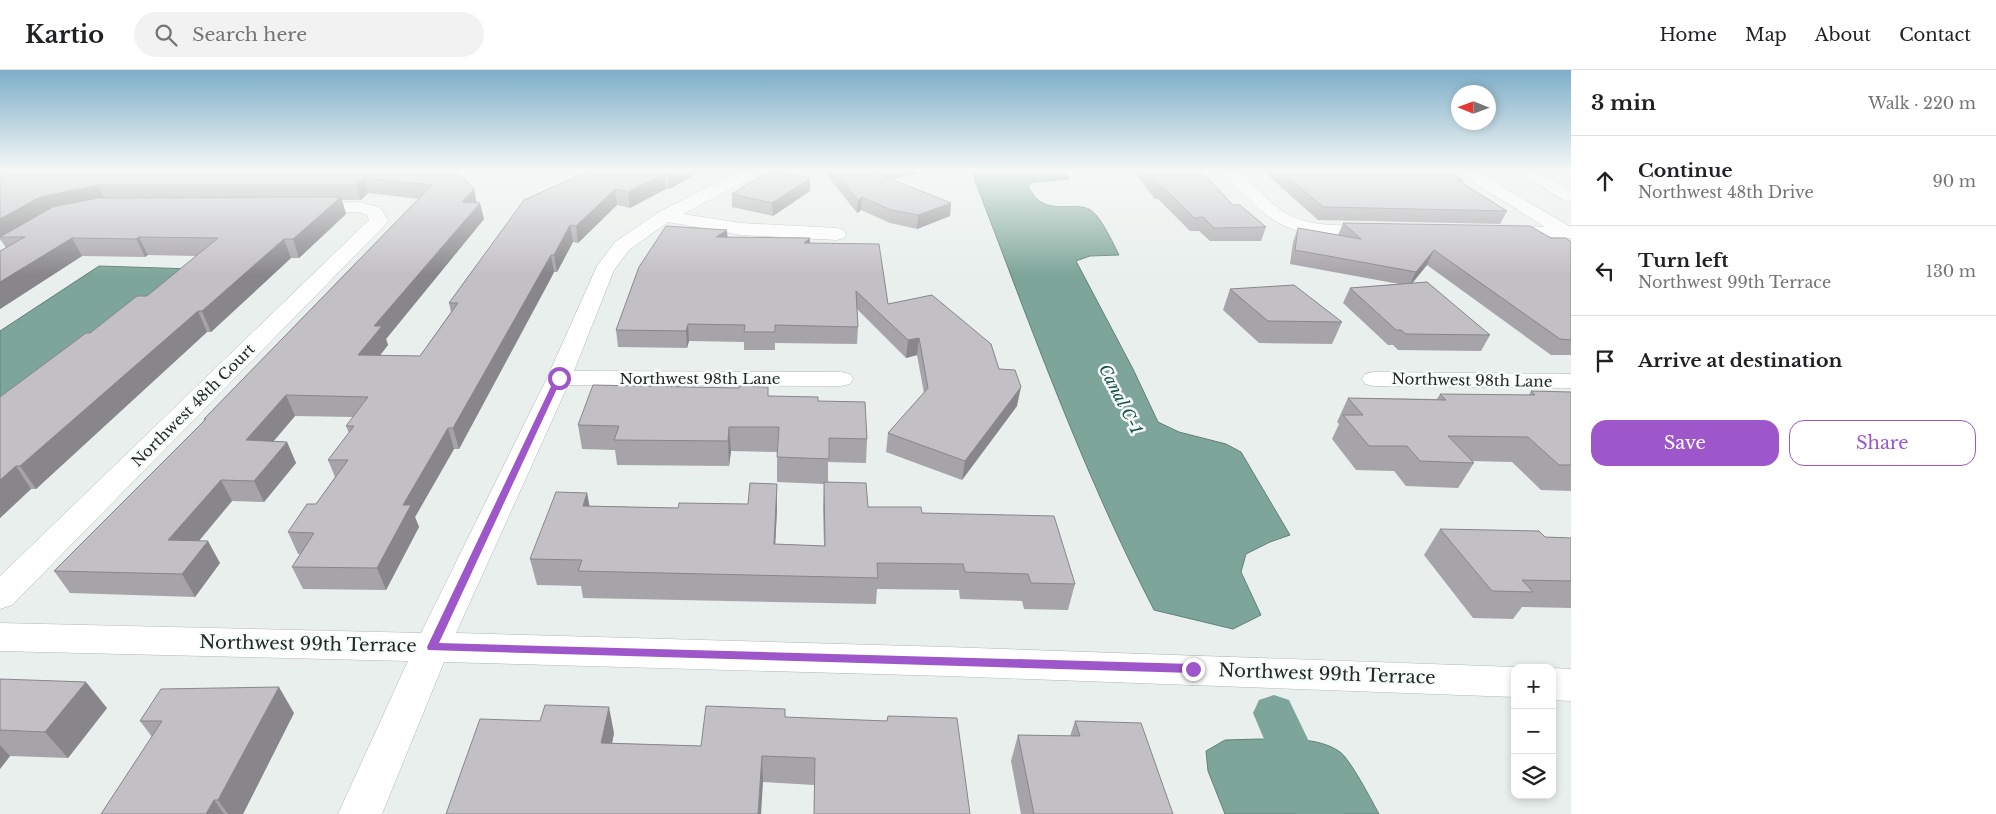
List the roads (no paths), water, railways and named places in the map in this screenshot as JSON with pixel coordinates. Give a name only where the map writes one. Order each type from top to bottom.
[{"type":"street","points":[[360,814],[432,647],[559,378],[604,270],[622,246],[665,216],[687,205]]},
{"type":"street","points":[[1267,205],[1280,217],[1295,224],[1326,229],[1393,230]]},
{"type":"street","points":[[1520,205],[1569,234]]},
{"type":"street","name":"Northwest 48th Court","points":[[0,596],[379,221],[374,211],[359,207],[291,208]]},
{"type":"street","points":[[665,216],[741,229],[837,234]]},
{"type":"street","points":[[1490,232],[1569,234]]},
{"type":"street","name":"Northwest 98th Lane","points":[[559,378],[841,379]]},
{"type":"street","name":"Northwest 98th Lane","points":[[1374,378],[1571,381]]},
{"type":"street","name":"Northwest 99th Terrace","points":[[0,637],[432,647],[1193,669],[1511,682]]},
{"type":"street","points":[[1556,684],[1571,685]]},
{"type":"water","points":[[984,205],[1047,205],[1085,208],[1092,211],[1103,225],[1119,255],[1090,256],[1076,261],[1133,369],[1158,422],[1179,432],[1226,444],[1241,452],[1290,535],[1270,542],[1246,554],[1241,572],[1261,615],[1233,629],[1154,610],[1103,503],[1056,393]]},
{"type":"water","points":[[99,266],[193,269],[0,417],[0,331]]},
{"type":"water","points":[[1225,740],[1311,741],[1322,743],[1340,752],[1355,771],[1379,814],[1225,814],[1208,771],[1206,751]]},
{"type":"waterway","name":"Canal C-1","points":[[1274,713],[1320,814]]}]
